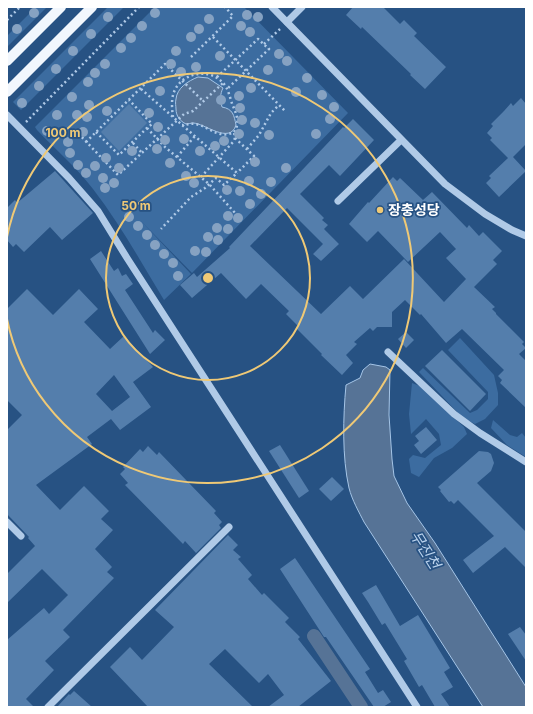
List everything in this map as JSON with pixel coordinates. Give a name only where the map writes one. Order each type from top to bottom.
[{"type":"main road","points":[[7,61],[61,7]]},
{"type":"main road","points":[[7,92],[92,7]]},
{"type":"street","points":[[272,7],[445,184],[485,214],[512,230],[526,236]]},
{"type":"street","points":[[287,22],[302,7]]},
{"type":"street","points":[[7,115],[69,178],[98,211],[131,265],[417,707]]},
{"type":"street","points":[[338,201],[401,140]]},
{"type":"street","points":[[388,352],[454,414],[480,433],[526,462]]},
{"type":"street","points":[[7,522],[21,536]]},
{"type":"street","points":[[48,707],[229,527]]},
{"type":"path","points":[[7,20],[20,7]]},
{"type":"path","points":[[19,128],[139,7]]},
{"type":"path","points":[[192,57],[233,16],[225,7]]},
{"type":"path","points":[[264,44],[287,22]]},
{"type":"path","points":[[213,37],[286,111]]},
{"type":"path","points":[[217,77],[258,38],[269,49],[228,89]]},
{"type":"path","points":[[86,142],[165,64],[203,101]]},
{"type":"path","points":[[161,229],[191,196],[216,178],[224,185],[254,156],[235,138],[234,132],[238,123],[237,115],[228,89],[217,77],[205,73],[196,73],[184,82],[173,93],[173,117]]},
{"type":"path","points":[[75,130],[118,175],[184,114],[193,111],[222,83]]},
{"type":"path","points":[[141,89],[237,173]]},
{"type":"path","points":[[96,132],[119,155],[133,143],[152,124],[129,100]]},
{"type":"path","points":[[247,149],[259,135],[270,113],[279,105]]},
{"type":"path","points":[[182,125],[194,124],[213,133],[230,134],[234,132]]},
{"type":"path","points":[[147,128],[157,139],[209,184],[236,214]]},
{"type":"path","points":[[177,157],[195,136]]},
{"type":"path","points":[[201,177],[235,138]]},
{"type":"path","points":[[133,143],[142,153]]},
{"type":"shaded area","points":[[36,7],[47,7],[7,47],[7,36]]},
{"type":"shaded area","points":[[108,7],[124,7],[21,110],[13,102]]},
{"type":"shaded area","points":[[155,7],[244,7],[348,113],[192,273],[140,220],[191,274],[164,300],[139,257],[103,202],[80,174],[35,127]]},
{"type":"shaded area","points":[[460,338],[494,375],[498,393],[498,405],[485,419],[475,424],[463,418],[419,372],[423,368],[470,413],[477,410],[488,399],[488,392],[448,350]]},
{"type":"shaded area","points":[[412,383],[425,388],[442,407],[464,427],[467,434],[452,448],[434,458],[419,477],[411,473],[409,459],[413,455],[425,458],[441,445],[439,434],[426,419],[411,434],[409,414]]},
{"type":"shaded area","points":[[493,420],[510,435],[517,437],[522,433],[526,438],[526,457],[507,445],[491,428]]},
{"type":"water","points":[[198,77],[208,78],[223,88],[221,104],[222,107],[229,109],[234,115],[236,125],[233,131],[228,133],[216,132],[198,124],[186,124],[179,118],[176,112],[178,91],[187,83]]},
{"type":"water","name":"무진천","points":[[370,364],[386,367],[390,370],[389,415],[394,476],[407,503],[435,543],[526,687],[526,707],[483,707],[364,522],[354,501],[349,488],[344,450],[344,410],[346,385],[360,378],[363,370]]},
{"type":"building","points":[[353,7],[383,7],[400,24],[404,20],[417,33],[414,36],[446,67],[425,89],[362,27],[361,29],[346,15]]},
{"type":"building","points":[[521,98],[526,104],[526,144],[513,157],[526,171],[499,197],[486,183],[491,178],[489,176],[508,158],[490,140],[492,138],[487,133],[493,126],[491,124],[511,103],[513,106]]},
{"type":"building","points":[[129,104],[147,123],[119,151],[101,132]]},
{"type":"building","points":[[353,119],[374,140],[340,176],[329,165],[300,194],[324,218],[322,220],[328,225],[324,229],[339,244],[321,261],[313,254],[323,244],[287,208],[250,246],[321,314],[350,286],[363,299],[404,259],[444,302],[466,279],[446,258],[456,249],[440,232],[408,262],[378,231],[367,242],[349,224],[393,177],[397,181],[400,178],[423,200],[432,192],[467,228],[469,225],[479,236],[483,232],[502,251],[493,260],[497,264],[474,287],[495,307],[492,309],[496,314],[524,342],[522,344],[526,348],[519,354],[526,361],[526,408],[500,383],[502,380],[498,376],[504,370],[462,329],[446,343],[421,314],[420,315],[405,300],[392,312],[392,327],[377,327],[373,331],[370,328],[354,342],[357,344],[346,355],[353,363],[342,375],[296,328],[298,326],[286,314],[289,311],[261,284],[246,299],[221,273],[192,298],[180,285],[194,273],[197,277],[230,248],[229,247],[343,127],[344,128]]},
{"type":"building","points":[[55,171],[93,213],[62,240],[50,227],[24,252],[16,244],[13,247],[7,240],[7,208],[15,200],[17,203]]},
{"type":"building","points":[[101,251],[114,271],[118,268],[122,276],[126,274],[133,284],[125,290],[153,333],[155,330],[165,340],[150,354],[90,259]]},
{"type":"building","points":[[27,289],[53,315],[79,289],[98,309],[84,322],[110,349],[124,336],[153,367],[133,382],[151,407],[120,430],[111,419],[87,437],[92,444],[36,485],[60,510],[84,486],[109,511],[101,519],[113,530],[95,549],[112,567],[107,572],[114,578],[63,630],[70,637],[45,661],[54,670],[26,699],[34,707],[7,707],[7,640],[44,608],[49,614],[68,595],[42,569],[7,603],[7,574],[35,546],[28,538],[29,537],[7,514],[7,430],[22,415],[7,400],[7,309]],"holes":[[[114,375],[130,397],[112,411],[96,394]]]},
{"type":"building","points":[[406,332],[414,340],[406,348],[398,339]]},
{"type":"building","points":[[442,350],[486,394],[470,411],[425,366]]},
{"type":"building","points":[[426,427],[437,440],[421,454],[414,445],[419,441],[415,436]]},
{"type":"building","points":[[280,445],[309,491],[299,498],[269,451]]},
{"type":"building","points":[[148,446],[157,455],[159,452],[216,511],[214,513],[222,522],[219,525],[221,528],[196,553],[185,541],[183,544],[125,485],[128,483],[120,474],[125,469],[123,467],[140,449],[143,452]]},
{"type":"building","points":[[479,451],[488,452],[491,454],[494,463],[491,471],[477,483],[526,532],[526,568],[505,547],[473,573],[463,560],[494,536],[458,500],[454,504],[451,501],[449,502],[438,487]]},
{"type":"building","points":[[332,477],[344,489],[331,501],[319,489]]},
{"type":"building","points":[[228,535],[238,545],[233,550],[241,557],[238,559],[252,575],[248,579],[262,595],[264,593],[289,618],[285,622],[300,637],[298,639],[331,681],[298,707],[268,707],[284,695],[268,674],[259,683],[225,649],[209,664],[253,707],[148,707],[110,667],[130,647],[142,660],[174,627],[155,610]]},
{"type":"building","points":[[295,558],[370,669],[365,672],[378,693],[383,690],[391,702],[383,707],[374,707],[326,637],[324,637],[280,569]]},
{"type":"building","points":[[376,585],[400,626],[418,615],[450,668],[444,672],[453,687],[441,694],[450,707],[435,707],[422,685],[419,687],[404,661],[407,659],[385,623],[382,625],[362,593]]},
{"type":"building","points":[[520,627],[526,635],[526,661],[508,634]]},
{"type":"building","points":[[74,691],[92,707],[57,707],[69,694],[70,695]]},
{"type":"waterway","points":[[314,636],[361,707]]},
{"type":"place","name":"장충성당","points":[[380,210]]}]
